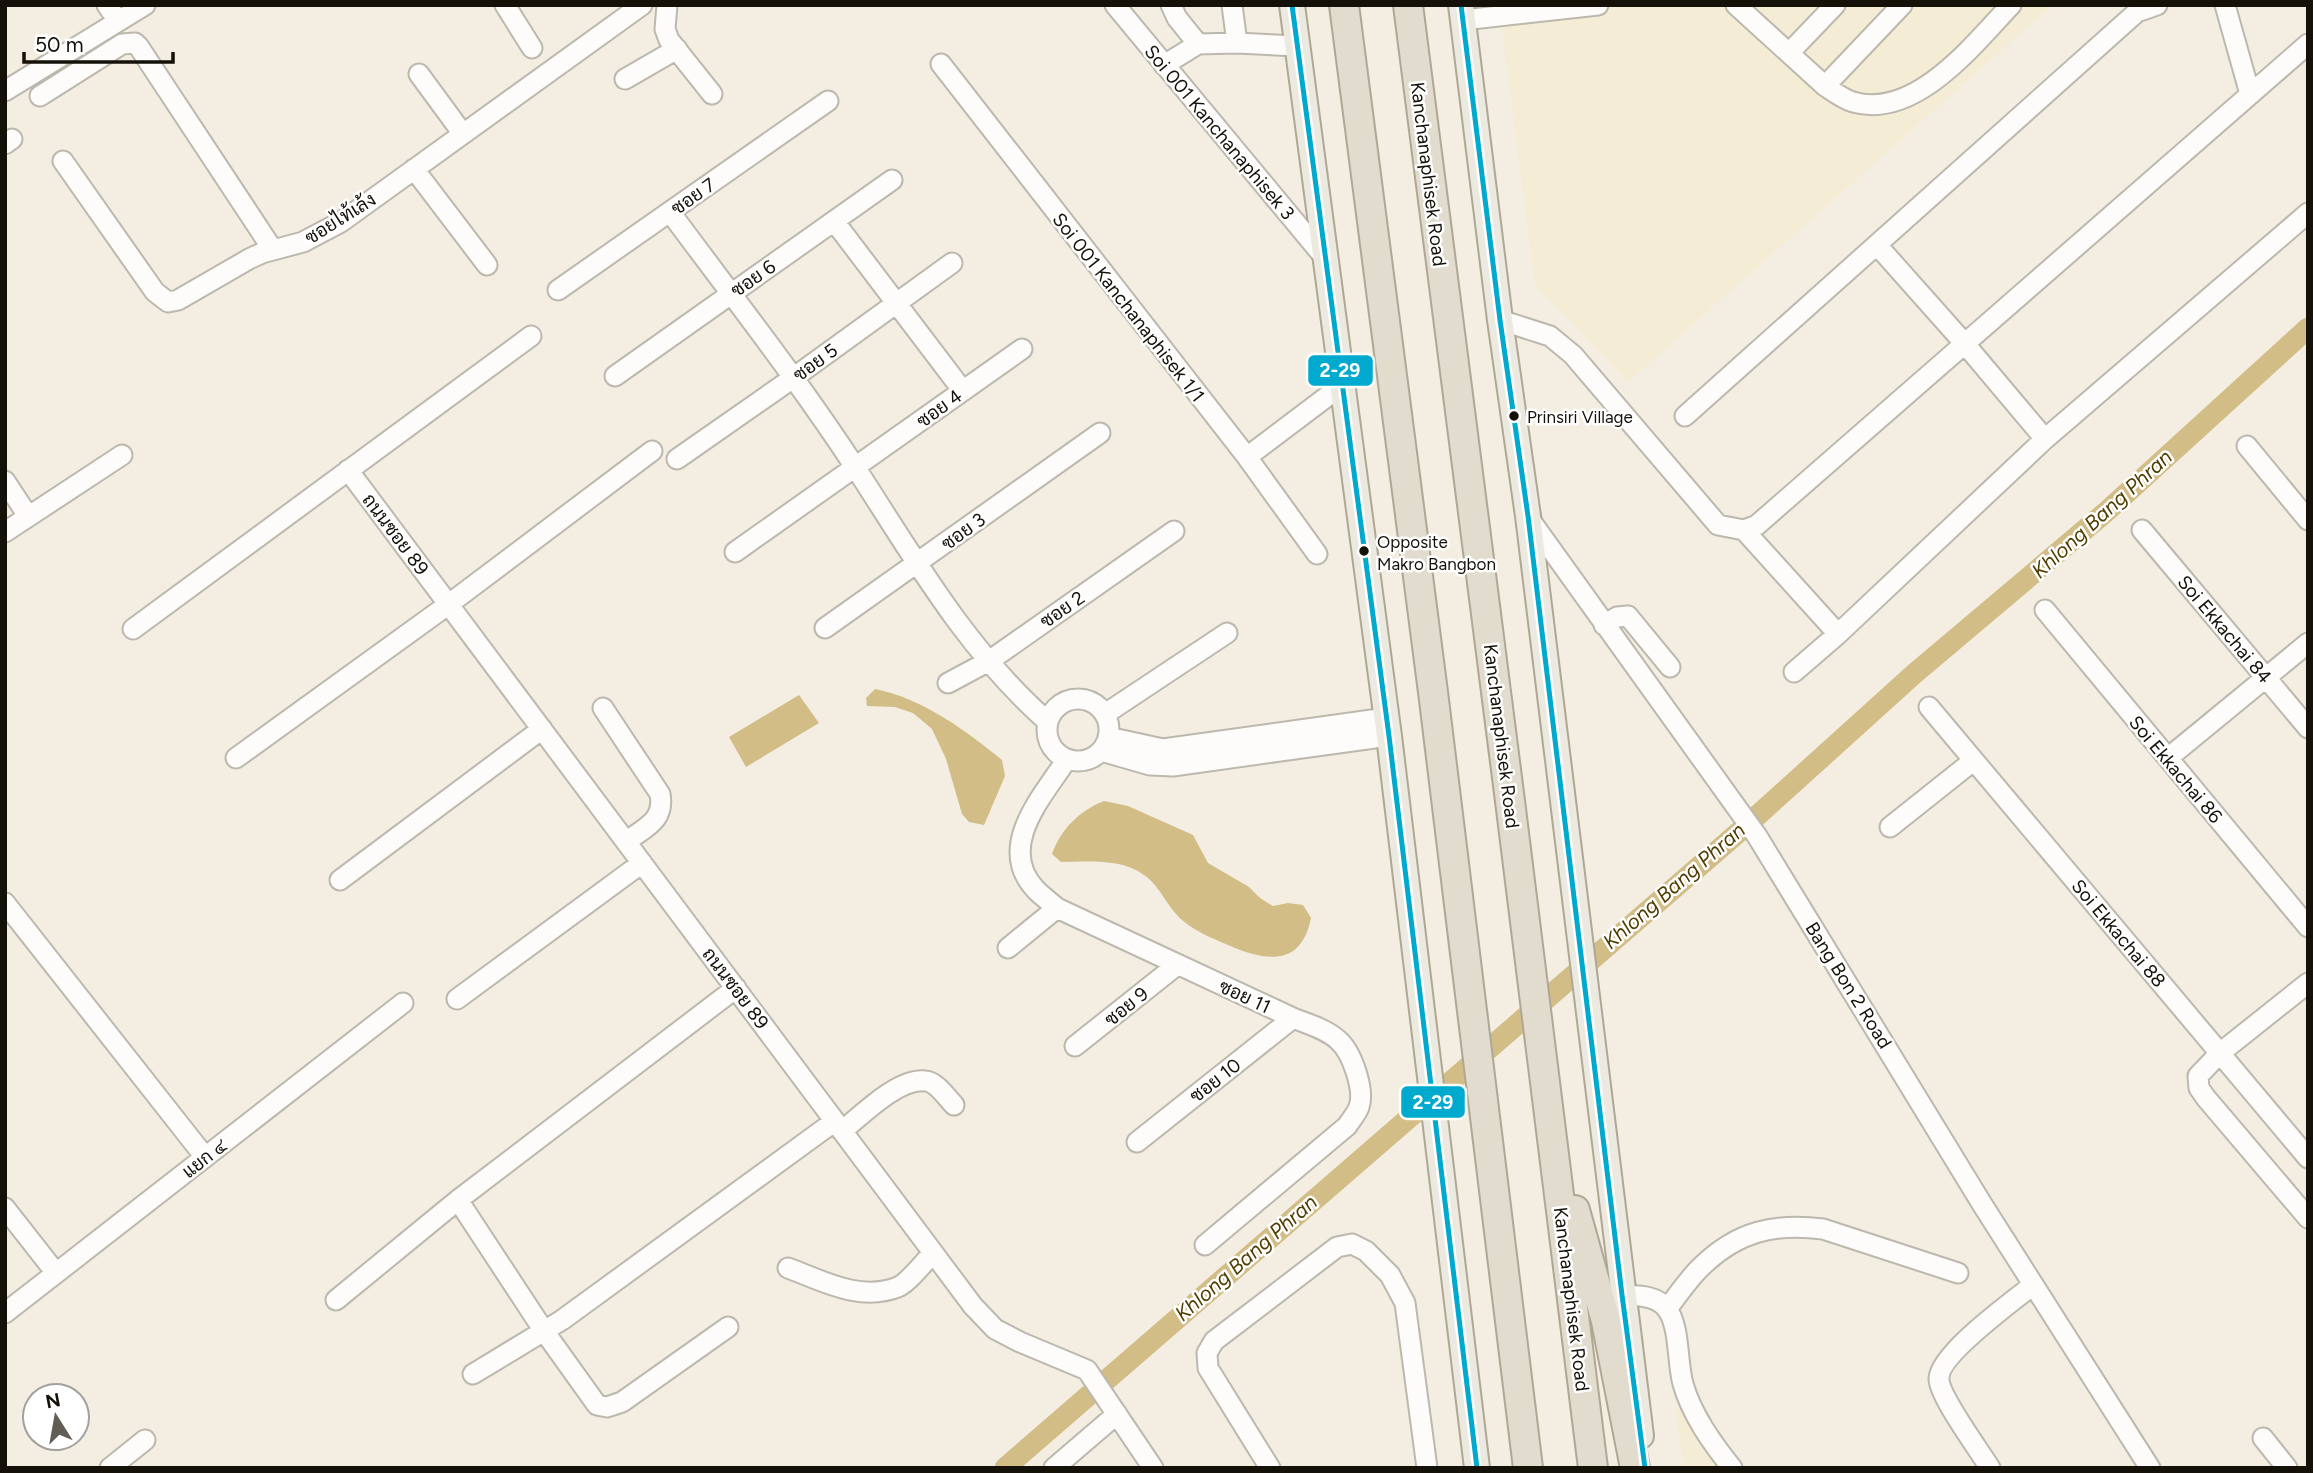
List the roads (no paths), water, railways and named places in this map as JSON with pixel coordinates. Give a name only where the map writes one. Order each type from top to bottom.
[{"type":"highway","points":[[1344,5],[1433,691],[1528,1468]]},
{"type":"highway","name":"Kanchanaphisek Road","points":[[1408,5],[1593,1468]]},
{"type":"highway","points":[[1549,1113],[1606,1321],[1635,1468]]},
{"type":"main road","points":[[1292,5],[1388,727],[1477,1468]]},
{"type":"main road","points":[[1462,12],[1500,320],[1528,516],[1645,1468]]},
{"type":"street","points":[[5,90],[113,13],[145,5]]},
{"type":"street","points":[[505,5],[532,48]]},
{"type":"street","name":"ซอยไท้เล้ง","points":[[63,161],[155,292],[168,302],[178,300],[249,259],[303,242],[341,222],[642,5]]},
{"type":"street","points":[[667,5],[666,34],[712,94]]},
{"type":"street","name":"Soi 001 Kanchanaphisek 3","points":[[1115,5],[1325,258]]},
{"type":"street","points":[[1171,5],[1177,18],[1198,44]]},
{"type":"street","points":[[1232,5],[1237,43]]},
{"type":"street","points":[[1462,12],[1598,5]]},
{"type":"street","points":[[1789,54],[1835,5]]},
{"type":"street","points":[[1825,86],[1902,5]]},
{"type":"street","points":[[1749,9],[1789,54],[1825,86],[1854,102],[1867,104],[1893,101],[1929,85],[1951,68],[2011,5]]},
{"type":"street","points":[[1685,416],[2137,12],[2157,5]]},
{"type":"street","points":[[2225,5],[2250,94]]},
{"type":"street","points":[[40,96],[122,44],[135,43],[273,250]]},
{"type":"street","points":[[1164,65],[1198,44],[1237,43],[1297,47]]},
{"type":"street","points":[[1500,320],[1550,336],[1573,355],[1718,525],[1744,530],[1757,525],[2308,44]]},
{"type":"street","points":[[625,79],[677,49]]},
{"type":"street","name":"Soi 001 Kanchanaphisek 1/1","points":[[941,64],[1247,457],[1317,554]]},
{"type":"street","points":[[419,74],[463,134]]},
{"type":"street","name":"ซอย 7","points":[[558,290],[828,101]]},
{"type":"street","points":[[414,169],[486,265]]},
{"type":"street","name":"ซอย 6","points":[[615,376],[892,180]]},
{"type":"street","points":[[670,212],[856,468],[916,565],[1018,696],[1048,722]]},
{"type":"street","points":[[1794,672],[2045,439],[2308,213]]},
{"type":"street","points":[[834,221],[963,391]]},
{"type":"street","points":[[1877,245],[2045,439]]},
{"type":"street","name":"ซอย 5","points":[[677,459],[952,263]]},
{"type":"street","points":[[133,629],[531,336]]},
{"type":"street","name":"ซอย 4","points":[[735,552],[1021,349]]},
{"type":"street","points":[[1247,457],[1341,386]]},
{"type":"street","name":"ซอย 3","points":[[825,628],[1100,433]]},
{"type":"street","points":[[2247,446],[2308,520]]},
{"type":"street","points":[[236,758],[449,604],[652,451]]},
{"type":"street","points":[[5,532],[122,455]]},
{"type":"street","name":"ถนนซอย 89","points":[[348,470],[973,1306],[995,1329],[1087,1370],[1153,1468]]},
{"type":"street","points":[[5,481],[28,516]]},
{"type":"street","name":"Bang Bon 2 Road","points":[[1528,516],[1757,836],[2033,1285],[2149,1467]]},
{"type":"street","points":[[1744,530],[1838,634]]},
{"type":"street","name":"Soi Ekkachai 84","points":[[2142,530],[2308,729]]},
{"type":"street","name":"ซอย 2","points":[[948,684],[989,660],[1174,531]]},
{"type":"street","name":"Soi Ekkachai 86","points":[[2045,610],[2308,927]]},
{"type":"street","points":[[1604,625],[1617,617],[1628,616],[1670,667]]},
{"type":"street","points":[[1105,714],[1227,633]]},
{"type":"street","points":[[2168,758],[2308,643]]},
{"type":"street","points":[[1079,699],[1098,706],[1105,714],[1109,729],[1104,744],[1085,760],[1067,759],[1052,748],[1046,731],[1048,722],[1059,705],[1079,699]]},
{"type":"street","name":"Soi Ekkachai 88","points":[[1929,707],[2308,1158]]},
{"type":"street","points":[[603,708],[660,794],[662,806],[658,817],[626,842]]},
{"type":"street","points":[[1104,744],[1150,765],[1173,766],[1388,727]]},
{"type":"street","points":[[340,880],[542,729]]},
{"type":"street","name":"ซอย 11","points":[[1067,759],[1024,825],[1019,846],[1023,867],[1034,888],[1056,908],[1325,1031],[1340,1041],[1353,1065],[1361,1090],[1359,1108],[1347,1126],[1205,1245]]},
{"type":"street","points":[[1890,827],[1973,761]]},
{"type":"street","points":[[457,999],[642,863]]},
{"type":"street","points":[[5,903],[205,1157]]},
{"type":"street","points":[[1008,948],[1056,908]]},
{"type":"street","name":"ซอย 9","points":[[1075,1046],[1177,965]]},
{"type":"street","points":[[2308,984],[2220,1053],[2198,1076],[2199,1088],[2308,1218]]},
{"type":"street","points":[[336,1300],[458,1200],[736,988]]},
{"type":"street","name":"แยก ๔","points":[[5,1313],[403,1003]]},
{"type":"street","name":"ซอย 10","points":[[1137,1142],[1293,1018]]},
{"type":"street","points":[[473,1374],[562,1320],[879,1100],[909,1084],[926,1080],[954,1105]]},
{"type":"street","points":[[458,1200],[544,1331],[597,1405],[607,1407],[622,1402],[728,1328]]},
{"type":"street","points":[[5,1208],[56,1273]]},
{"type":"street","points":[[1667,1309],[1702,1265],[1738,1239],[1764,1229],[1801,1226],[1824,1228],[1958,1273]]},
{"type":"street","points":[[1270,1468],[1208,1368],[1207,1353],[1214,1341],[1337,1247],[1352,1244],[1366,1251],[1390,1275],[1405,1303],[1427,1468]]},
{"type":"street","points":[[788,1268],[847,1291],[869,1292],[900,1287],[933,1253]]},
{"type":"street","points":[[1990,1468],[1944,1395],[1938,1381],[1940,1368],[1965,1341],[2033,1285]]},
{"type":"street","points":[[1622,1295],[1652,1298],[1667,1309],[1673,1323],[1683,1384],[1695,1414],[1715,1447],[1732,1468]]},
{"type":"street","points":[[1054,1468],[1116,1411]]},
{"type":"street","points":[[2263,1438],[2287,1468]]},
{"type":"street","points":[[110,1468],[145,1440]]},
{"type":"waterway","name":"Khlong Bang Phran","points":[[1005,1468],[1747,825],[1914,674],[2107,511],[2308,328]]},
{"type":"place","name":"Prinsiri Village","points":[[1514,416]]},
{"type":"place","name":"Opposite Makro Bangbon","points":[[1364,551]]}]
